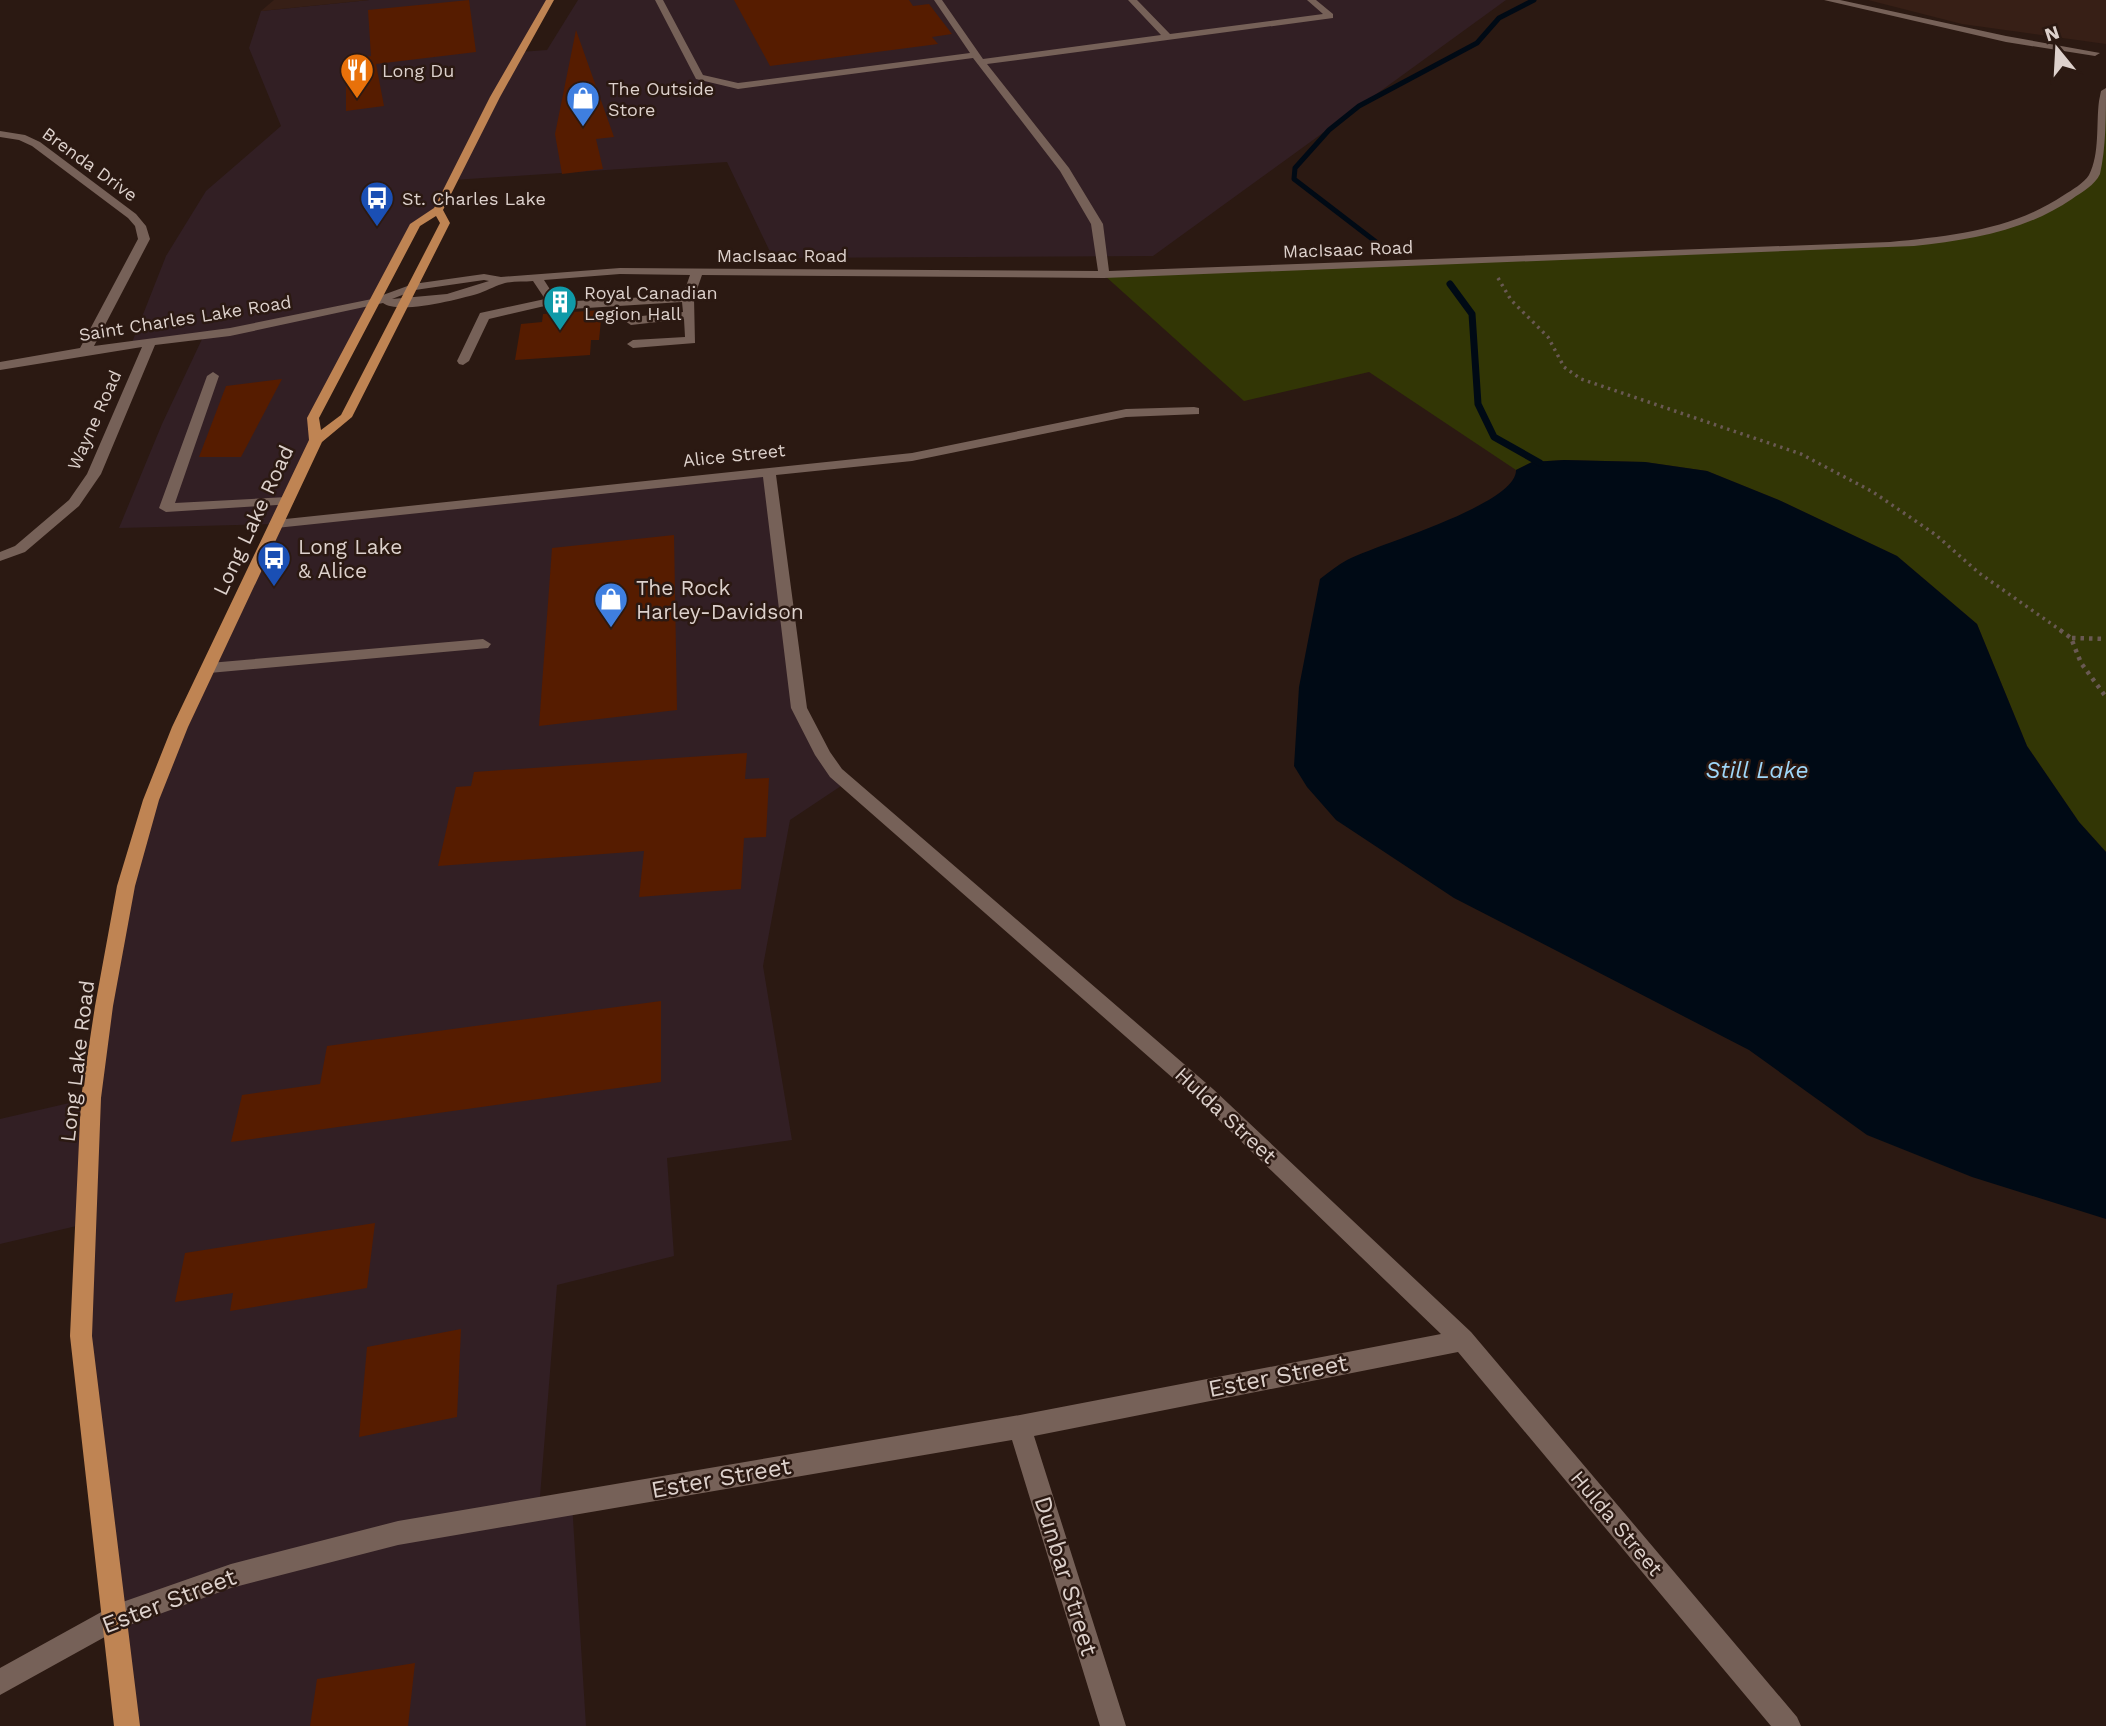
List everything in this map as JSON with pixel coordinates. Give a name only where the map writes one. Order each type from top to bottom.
[{"type":"main road","name":"Long Lake Road","points":[[316,440],[313,418],[416,224],[438,210],[495,97],[550,0]]},
{"type":"main road","name":"Long Lake Road","points":[[127,1726],[81,1336],[91,1098],[104,1006],[126,886],[151,800],[180,727],[316,440],[346,417],[413,287],[444,223],[438,210]]},
{"type":"street","points":[[659,0],[699,77],[738,86],[1330,16],[1311,0]]},
{"type":"street","points":[[938,0],[978,59],[1065,170],[1097,224],[1104,275]]},
{"type":"street","points":[[1132,0],[1168,37]]},
{"type":"street","points":[[1828,0],[2006,39],[2095,52]]},
{"type":"street","name":"MacIsaac Road","points":[[375,302],[413,287],[485,277],[501,280],[620,271],[1104,275],[1890,245],[1941,240],[2019,222],[2062,202],[2093,178],[2104,136],[2102,103],[2106,91]]},
{"type":"street","name":"Brenda Drive","points":[[0,134],[21,137],[36,144],[132,216],[140,226],[144,239],[85,351]]},
{"type":"street","points":[[633,344],[691,340],[688,298],[697,272]]},
{"type":"street","points":[[536,276],[555,306],[688,298]]},
{"type":"street","name":"MacIsaac Road","points":[[375,302],[405,303],[486,289],[501,280]]},
{"type":"street","points":[[463,361],[484,316],[552,301]]},
{"type":"street","name":"Saint Charles Lake Road","points":[[0,366],[85,351],[230,332],[375,302]]},
{"type":"street","points":[[631,321],[690,315]]},
{"type":"street","name":"Wayne Road","points":[[0,557],[20,549],[74,503],[94,474],[150,343]]},
{"type":"street","points":[[213,376],[166,508],[287,501]]},
{"type":"street","name":"Alice Street","points":[[276,524],[912,457],[1126,413],[1194,411]]},
{"type":"street","name":"Hulda Street","points":[[769,471],[799,708],[823,755],[836,773],[1206,1095],[1463,1340],[1788,1726]]},
{"type":"street","points":[[209,668],[483,644]]},
{"type":"street","name":"Ester Street","points":[[0,1682],[114,1618],[231,1576],[398,1533],[1020,1427],[1463,1340]]},
{"type":"street","name":"Dunbar Street","points":[[1020,1427],[1112,1726]]},
{"type":"path","points":[[1487,261],[1511,300],[1548,337],[1564,367],[1581,379],[1776,444],[1852,479],[1936,535],[1979,573],[2071,638],[2081,663],[2106,697]]},
{"type":"path","points":[[2071,638],[2106,639]]},
{"type":"shaded area","points":[[274,0],[369,0],[261,11]]},
{"type":"shaded area","points":[[369,0],[550,0],[520,52],[547,50],[578,0],[1506,0],[1153,256],[773,258],[727,162],[453,180],[438,210],[416,224],[313,418],[316,440],[277,523],[769,471],[799,708],[847,782],[790,820],[763,966],[792,1140],[667,1158],[674,1256],[557,1285],[539,1509],[572,1503],[586,1726],[127,1726],[81,1336],[85,1224],[0,1244],[0,1119],[91,1098],[151,802],[276,524],[119,528],[162,424],[203,337],[131,345],[166,256],[206,191],[281,126],[249,48],[261,11]]},
{"type":"shaded area","points":[[1868,0],[2106,0],[2106,44],[1962,24]]},
{"type":"green space","points":[[2106,91],[2106,852],[2079,822],[2027,746],[1977,624],[1897,556],[1781,501],[1707,471],[1645,462],[1564,460],[1532,462],[1516,470],[1369,372],[1244,401],[1104,275],[1890,245],[1989,231],[2062,202],[2093,178]]},
{"type":"water","name":"Still Lake","points":[[1532,462],[1645,462],[1707,471],[1781,501],[1897,556],[1977,624],[2027,746],[2079,822],[2106,852],[2106,1219],[1972,1177],[1867,1135],[1749,1050],[1454,898],[1336,820],[1307,787],[1294,766],[1299,687],[1320,579],[1347,560],[1471,510],[1494,497],[1510,483],[1516,470]]},
{"type":"building","points":[[469,0],[476,52],[376,64],[384,106],[346,111],[346,59],[371,56],[368,10]]},
{"type":"building","points":[[734,0],[909,0],[913,6],[929,4],[952,34],[932,37],[938,44],[770,66]]},
{"type":"building","points":[[576,30],[614,137],[596,139],[603,169],[562,174],[555,134]]},
{"type":"building","name":"Royal Canadian Legion Hall","points":[[602,310],[599,340],[591,340],[590,355],[515,360],[521,324],[542,322],[543,314]]},
{"type":"building","points":[[282,379],[241,457],[199,457],[226,386]]},
{"type":"building","name":"The Rock Harley-Davidson","points":[[674,535],[677,710],[539,726],[552,548]]},
{"type":"building","points":[[747,753],[745,779],[769,778],[766,837],[744,838],[741,889],[639,897],[644,851],[438,866],[456,787],[471,786],[474,772]]},
{"type":"building","points":[[661,1001],[661,1082],[231,1142],[242,1095],[320,1084],[327,1046]]},
{"type":"building","points":[[375,1223],[367,1288],[230,1311],[233,1293],[175,1302],[185,1253]]},
{"type":"building","points":[[461,1329],[457,1417],[359,1437],[367,1347]]},
{"type":"building","points":[[415,1663],[408,1726],[310,1726],[317,1679]]},
{"type":"waterway","points":[[1380,245],[1294,179],[1295,168],[1329,130],[1359,106],[1477,43],[1499,18],[1534,0]]},
{"type":"waterway","points":[[1450,284],[1472,314],[1478,404],[1494,437],[1540,463]]},
{"type":"place","name":"Long Du","points":[[357,100]]},
{"type":"place","name":"The Outside Store","points":[[583,128]]},
{"type":"place","name":"St. Charles Lake","points":[[377,228]]},
{"type":"place","name":"Royal Canadian Legion Hall","points":[[560,332]]},
{"type":"place","name":"Long Lake & Alice","points":[[274,588]]},
{"type":"place","name":"The Rock Harley-Davidson","points":[[611,629]]}]
